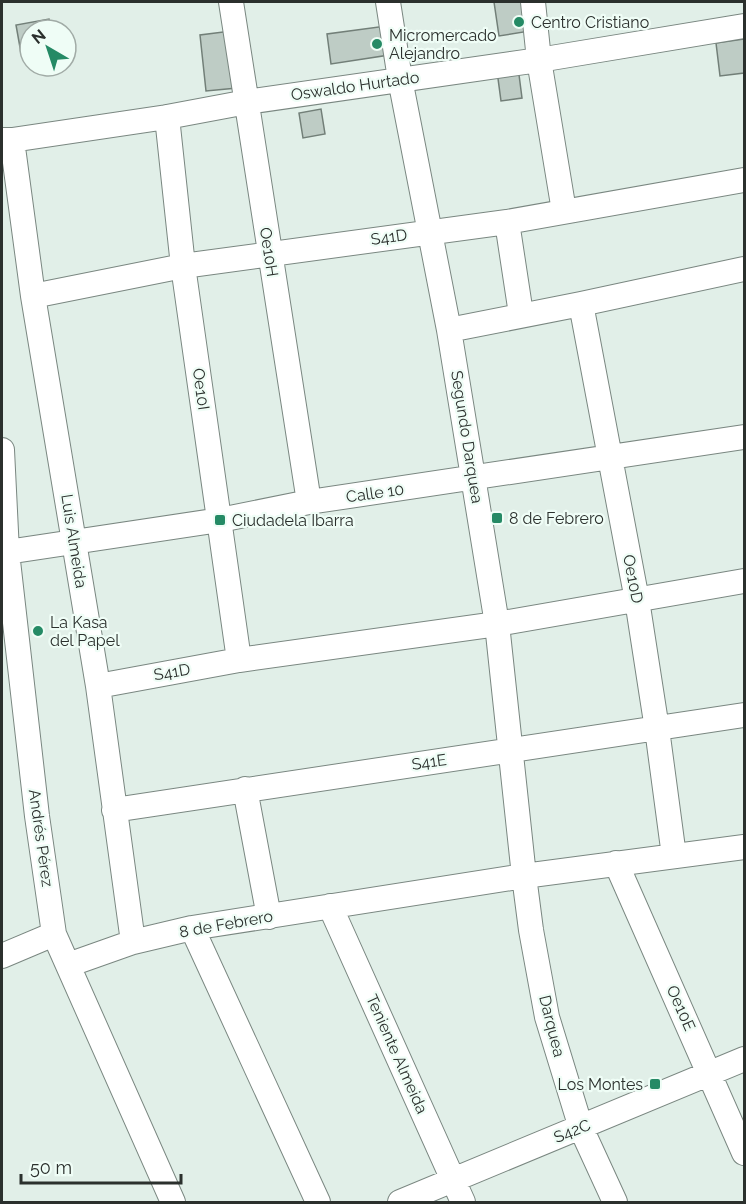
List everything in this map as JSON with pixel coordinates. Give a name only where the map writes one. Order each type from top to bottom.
[{"type":"street","name":"Oe10H","points":[[231,2],[268,253],[309,502]]},
{"type":"street","name":"Segundo Darquea","points":[[388,2],[400,79],[449,330],[497,624],[524,876]]},
{"type":"street","points":[[533,2],[539,60],[564,211]]},
{"type":"street","name":"Oswaldo Hurtado","points":[[7,140],[167,117],[247,102],[539,60],[744,26]]},
{"type":"street","name":"Oe10I","points":[[167,117],[183,266],[240,660]]},
{"type":"street","name":"Luis Almeida","points":[[7,140],[98,686],[133,942]]},
{"type":"street","name":"S41D","points":[[33,296],[183,266],[507,222],[744,180]]},
{"type":"street","points":[[507,222],[521,314]]},
{"type":"street","points":[[449,330],[744,269]]},
{"type":"street","name":"Oe10D","points":[[581,304],[637,600],[674,856]]},
{"type":"street","name":"Calle 10","points":[[5,544],[74,543],[220,520],[309,502],[744,437]]},
{"type":"street","name":"Andrés Pérez","points":[[2,450],[5,544],[37,816],[54,934],[173,1203]]},
{"type":"street","name":"S41D","points":[[98,686],[240,660],[497,624],[744,581]]},
{"type":"street","name":"S41E","points":[[114,810],[744,715]]},
{"type":"street","points":[[245,789],[269,916]]},
{"type":"street","name":"8 de Febrero","points":[[68,965],[133,942],[192,928],[524,876],[744,847]]},
{"type":"street","name":"Oe10E","points":[[616,863],[744,1153]]},
{"type":"street","name":"Darquea","points":[[524,876],[547,1017],[580,1128],[615,1203]]},
{"type":"street","name":"Teniente Almeida","points":[[330,906],[463,1203]]},
{"type":"street","points":[[192,928],[318,1203]]},
{"type":"street","points":[[2,956],[54,934]]},
{"type":"street","name":"S42C","points":[[400,1203],[744,1059]]},
{"type":"building","points":[[494,2],[526,2],[530,31],[499,36]]},
{"type":"building","points":[[386,26],[389,55],[331,64],[327,34]]},
{"type":"building","points":[[231,31],[237,88],[206,91],[200,35]]},
{"type":"building","points":[[744,39],[744,73],[720,76],[716,43]]},
{"type":"building","points":[[518,67],[522,98],[501,101],[497,71]]},
{"type":"building","points":[[321,109],[325,134],[303,138],[299,113]]},
{"type":"place","name":"Centro Cristiano","points":[[519,22]]},
{"type":"place","name":"Micromercado Alejandro","points":[[377,44]]},
{"type":"place","name":"8 de Febrero","points":[[497,518]]},
{"type":"place","name":"Ciudadela Ibarra","points":[[220,520]]},
{"type":"place","name":"La Kasa del Papel","points":[[38,631]]},
{"type":"place","name":"Los Montes","points":[[655,1084]]}]
